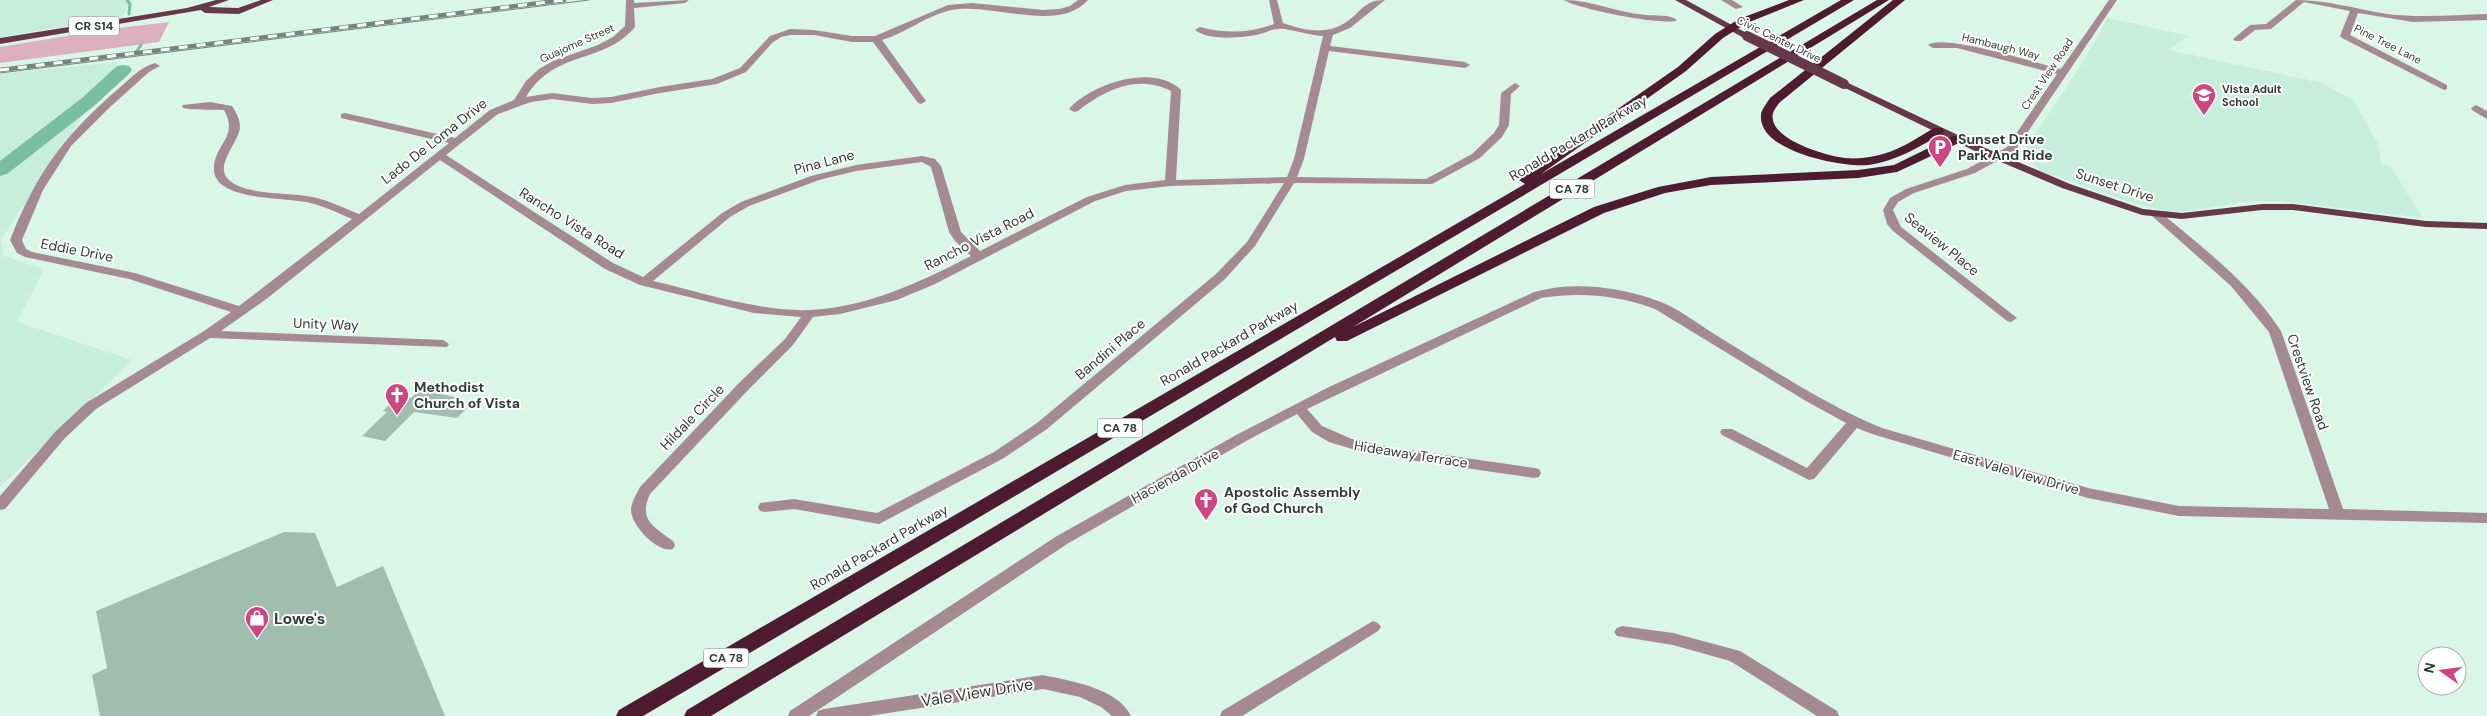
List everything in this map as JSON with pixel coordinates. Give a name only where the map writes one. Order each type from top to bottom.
[{"type":"highway","points":[[1412,256],[1636,102],[1743,21],[1799,0]]},
{"type":"highway","name":"Ronald Packard Parkway","points":[[626,716],[1849,0]]},
{"type":"highway","name":"CA 78","points":[[694,716],[1259,378],[1884,0]]},
{"type":"highway","points":[[1900,0],[1768,106],[1766,119],[1774,132],[1789,144],[1814,156],[1843,162],[1862,162],[1888,158],[1938,130]]},
{"type":"highway","points":[[1259,378],[1599,210],[1631,198],[1686,185],[1719,180],[1877,172],[1912,162],[1957,139]]},
{"type":"highway","points":[[706,716],[782,662]]},
{"type":"main road","name":"CR S14","points":[[0,41],[224,4],[243,10],[261,1],[270,0]]},
{"type":"main road","name":"Civic Center Drive","points":[[1679,0],[1731,29],[1844,84]]},
{"type":"main road","name":"Sunset Drive","points":[[1844,84],[1957,139],[2066,186],[2122,206],[2156,214],[2195,216],[2253,207],[2293,207],[2426,224],[2487,226]]},
{"type":"street","points":[[631,3],[686,0]]},
{"type":"street","name":"Lado De Loma Drive","points":[[0,505],[60,435],[91,406],[208,334],[240,312],[494,112],[518,102],[552,96],[592,101],[611,101],[721,80],[737,74],[747,67],[770,40],[789,33],[816,34],[854,40],[876,39],[901,30],[947,7],[978,5],[1014,11],[1051,12],[1080,5],[1084,0]]},
{"type":"street","points":[[1273,0],[1279,25]]},
{"type":"street","points":[[1200,30],[1215,34],[1253,34],[1279,25],[1296,31],[1330,32],[1347,26],[1370,4],[1381,0]]},
{"type":"street","points":[[1725,0],[1738,7]]},
{"type":"street","name":"Crest View Road","points":[[1997,157],[2014,145],[2113,0]]},
{"type":"street","points":[[2238,39],[2253,27],[2268,26],[2300,0]]},
{"type":"street","points":[[2307,0],[2413,19],[2487,17]]},
{"type":"street","points":[[1573,1],[1643,18],[1672,20]]},
{"type":"street","name":"Guajome Street","points":[[518,102],[526,86],[540,71],[554,63],[603,46],[621,37],[630,27],[631,3]]},
{"type":"street","name":"Pine Tree Lane","points":[[2355,10],[2345,36],[2444,87]]},
{"type":"street","name":"Bandini Place","points":[[765,507],[794,504],[878,519],[998,456],[1042,426],[1220,277],[1251,244],[1291,180],[1299,159],[1330,32]]},
{"type":"street","points":[[876,39],[921,101]]},
{"type":"street","name":"Hambaugh Way","points":[[1933,45],[1957,45],[2063,73]]},
{"type":"street","points":[[1326,48],[1465,65]]},
{"type":"street","name":"Eddie Drive","points":[[155,66],[146,70],[100,111],[66,146],[23,220],[16,240],[21,251],[29,255],[131,276],[240,312]]},
{"type":"street","points":[[1074,109],[1097,92],[1116,85],[1151,82],[1170,86],[1176,90],[1170,183]]},
{"type":"street","name":"Rancho Vista Road","points":[[439,155],[609,266],[644,282],[754,309],[809,314],[840,310],[893,297],[917,288],[1104,194],[1125,188],[1170,183],[1291,180],[1428,182],[1476,156],[1498,135],[1504,125],[1506,93],[1515,86]]},
{"type":"street","points":[[187,107],[210,105],[228,108],[235,117],[236,126],[219,166],[219,174],[224,182],[244,191],[311,200],[360,218]]},
{"type":"street","points":[[2476,108],[2487,116]]},
{"type":"street","points":[[345,116],[456,141]]},
{"type":"street","name":"Seaview Place","points":[[1997,157],[1971,170],[1910,191],[1894,200],[1888,210],[1897,229],[2011,318]]},
{"type":"street","name":"Pina Lane","points":[[644,282],[726,215],[745,204],[815,178],[869,166],[922,158],[932,161],[936,166],[956,234],[966,247],[978,256]]},
{"type":"street","name":"Crestview Road","points":[[2156,214],[2241,287],[2258,306],[2275,331],[2338,516]]},
{"type":"street","name":"East Vale View Drive","points":[[1581,289],[1638,298],[1659,306],[1811,398],[1855,422],[1877,431],[2130,503],[2179,511],[2487,518]]},
{"type":"street","name":"Hacienda Drive","points":[[796,716],[1062,540],[1243,437],[1538,295],[1581,289]]},
{"type":"street","name":"Hildale Circle","points":[[668,545],[647,529],[639,516],[636,510],[642,497],[680,452],[789,342],[809,314]]},
{"type":"street","name":"Unity Way","points":[[208,334],[443,344]]},
{"type":"street","name":"Hideaway Terrace","points":[[1300,408],[1308,422],[1318,430],[1349,444],[1430,459],[1508,467],[1534,473]]},
{"type":"street","points":[[1727,432],[1809,475],[1855,422]]},
{"type":"street","points":[[1228,716],[1374,627]]},
{"type":"street","points":[[1622,632],[1673,639],[1734,656],[1831,716]]},
{"type":"street","name":"Vale View Drive","points":[[824,716],[1043,682],[1084,691],[1107,702],[1124,716]]},
{"type":"shaded area","points":[[0,0],[126,0],[129,4],[122,17],[0,37]]},
{"type":"shaded area","name":"Vista Adult School","points":[[2108,18],[2189,36],[2168,50],[2322,83],[2354,101],[2379,146],[2381,164],[2391,167],[2423,218],[2282,201],[2253,201],[2186,211],[2164,210],[2135,204],[2041,171],[2029,161],[2024,150],[2079,69]]},
{"type":"shaded area","points":[[169,22],[159,42],[0,63],[0,47],[102,30]]},
{"type":"shaded area","points":[[118,62],[1,240],[4,256],[44,269],[17,322],[132,360],[0,487],[0,74]]},
{"type":"building","name":"Methodist Church of Vista","points":[[420,390],[455,397],[448,404],[467,408],[457,418],[414,412],[385,441],[362,436],[387,412],[383,411],[398,396],[411,398]]},
{"type":"building","name":"Lowe's","points":[[284,532],[315,533],[337,587],[383,566],[445,716],[100,716],[92,675],[107,668],[96,611]]},
{"type":"waterway","points":[[127,0],[130,4],[129,14]]},
{"type":"waterway","points":[[136,52],[141,45]]},
{"type":"waterway","points":[[0,170],[88,102],[123,70]]},
{"type":"tram line","points":[[0,73],[589,0]]},
{"type":"railway","points":[[0,70],[564,0]]},
{"type":"place","name":"Vista Adult School","points":[[2204,116]]},
{"type":"place","name":"Sunset Drive Park And Ride","points":[[1940,168]]},
{"type":"place","name":"Methodist Church of Vista","points":[[397,416]]},
{"type":"place","name":"Apostolic Assembly of God Church","points":[[1206,521]]},
{"type":"place","name":"Lowe's","points":[[257,639]]}]
